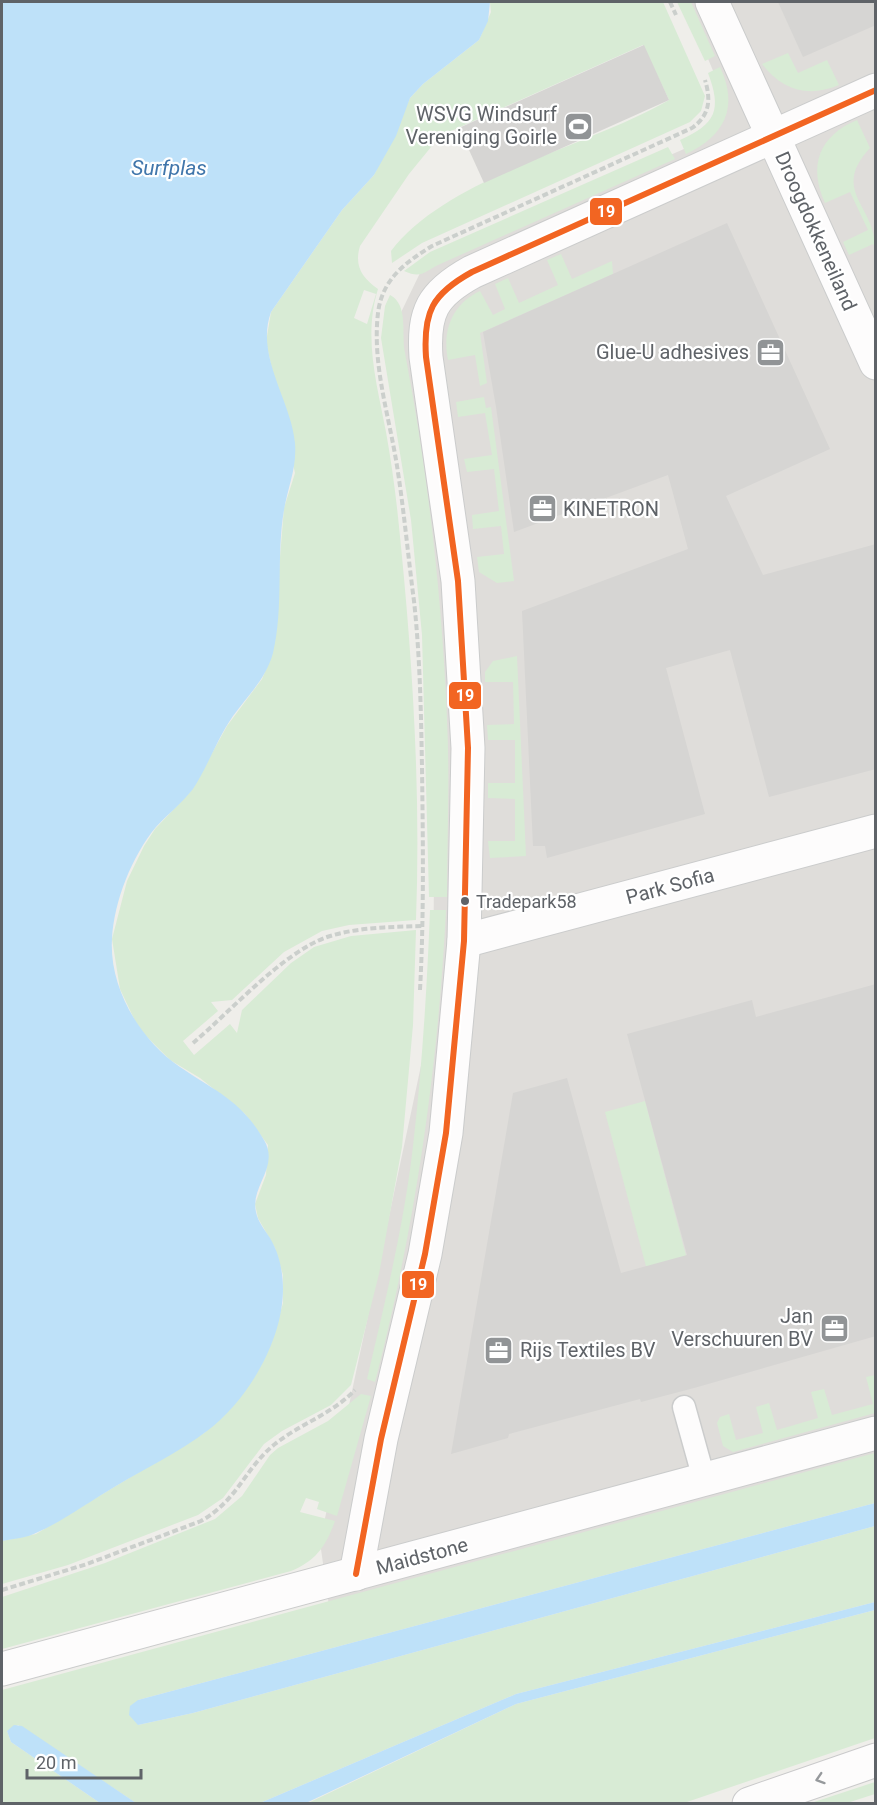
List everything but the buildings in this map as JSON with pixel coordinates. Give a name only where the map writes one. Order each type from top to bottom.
[{"type":"street","name":"Droogdokkeneiland","points":[[712,2],[876,363]]},
{"type":"street","points":[[356,1574],[381,1439],[425,1254],[446,1133],[464,941],[467,736],[458,581],[426,357],[424,330],[431,305],[449,284],[472,272],[876,90]]},
{"type":"street","name":"Park Sofia","points":[[464,941],[876,831]]},
{"type":"street","name":"Maidstone","points":[[2,1669],[876,1433]]},
{"type":"street","points":[[749,1803],[876,1760]]},
{"type":"lane","points":[[684,1407],[704,1479]]},
{"type":"path","points":[[670,2],[679,21]]},
{"type":"path","points":[[420,996],[423,926],[421,709],[415,616],[397,465],[379,370],[376,338],[378,310],[391,279],[402,265],[432,246],[692,128],[702,121],[708,109],[709,94],[702,70]]},
{"type":"path","points":[[193,1044],[288,959],[309,945],[349,931],[423,926]]},
{"type":"path","points":[[2,1590],[87,1564],[201,1521],[219,1511],[275,1444],[343,1402],[359,1385]]},
{"type":"shaded area","points":[[684,2],[875,2],[875,1456],[329,1606],[320,1542],[433,1009],[436,596],[392,331],[420,273],[485,236],[700,142],[725,99]]},
{"type":"green space","points":[[490,2],[663,2],[705,96],[701,111],[690,122],[422,243],[392,263],[391,251],[416,225],[447,203],[521,165],[636,117],[669,100],[643,45],[440,136],[409,174],[360,246],[358,253],[361,271],[378,289],[372,325],[373,360],[388,443],[403,567],[416,769],[416,920],[349,925],[322,931],[284,952],[232,1000],[211,1002],[218,1011],[183,1041],[194,1055],[230,1024],[237,1033],[242,1010],[291,963],[314,947],[351,936],[416,930],[413,1025],[402,1147],[379,1274],[351,1385],[331,1405],[282,1431],[264,1444],[223,1498],[198,1515],[68,1565],[2,1584],[2,1541],[36,1534],[204,1433],[239,1398],[271,1344],[283,1303],[283,1275],[275,1248],[258,1218],[255,1204],[266,1175],[268,1145],[245,1114],[200,1078],[170,1060],[145,1035],[135,1021],[120,989],[112,939],[127,881],[144,846],[155,829],[191,791],[227,726],[262,679],[272,655],[284,508],[295,473],[266,342],[271,312],[342,210],[374,175],[410,98],[423,84],[479,40],[491,12]],"holes":[[[364,290],[376,294],[367,324],[354,318]]]},
{"type":"green space","points":[[677,2],[691,2],[715,56],[705,61]]},
{"type":"green space","points":[[788,53],[798,73],[827,60],[839,85],[817,91],[796,89],[778,80],[762,64]]},
{"type":"green space","points":[[720,67],[726,81],[728,95],[725,119],[710,138],[686,154],[680,140],[702,128],[713,114],[715,97],[708,73]]},
{"type":"green space","points":[[857,120],[870,148],[859,163],[854,176],[854,187],[869,221],[875,248],[873,244],[849,255],[843,242],[868,230],[850,192],[825,203],[817,176],[820,153],[826,143],[834,134]]},
{"type":"green space","points":[[668,147],[675,159],[422,274],[404,271],[430,252]]},
{"type":"green space","points":[[561,254],[572,279],[612,261],[613,274],[480,333],[487,383],[480,386],[475,355],[448,360],[448,329],[462,303],[480,291],[493,315],[505,309],[495,284],[508,278],[519,303],[558,285],[547,260]]},
{"type":"green space","points":[[390,295],[400,306],[402,313],[404,345],[421,444],[438,581],[448,741],[447,897],[429,897],[422,635],[411,520],[381,338],[385,306]]},
{"type":"green space","points":[[484,397],[486,408],[491,407],[514,581],[497,583],[479,572],[477,557],[504,554],[501,526],[473,529],[472,515],[499,511],[494,469],[467,472],[464,459],[492,455],[485,413],[458,417],[456,402]]},
{"type":"green space","points":[[517,656],[526,856],[490,858],[488,841],[515,841],[515,799],[488,798],[488,783],[515,783],[515,740],[488,740],[487,725],[514,724],[513,682],[485,682],[485,672],[493,661]]},
{"type":"green space","points":[[430,910],[446,910],[431,1089],[402,1266],[375,1382],[367,1379],[399,1234],[413,1146],[424,1028]]},
{"type":"green space","points":[[645,1101],[688,1263],[674,1372],[605,1112]]},
{"type":"green space","points":[[875,1375],[875,1413],[733,1452],[723,1446],[717,1423],[720,1417],[729,1414],[736,1440],[763,1433],[756,1407],[769,1403],[777,1430],[818,1418],[811,1392],[824,1389],[832,1415],[873,1404],[866,1377]]},
{"type":"green space","points":[[361,1394],[371,1396],[337,1516],[317,1509],[319,1502],[306,1498],[300,1512],[335,1521],[319,1552],[300,1567],[2,1649],[2,1597],[105,1563],[215,1519],[242,1496],[270,1455],[278,1448],[328,1421]]},
{"type":"green space","points":[[875,1453],[875,1503],[138,1700],[138,1725],[193,1713],[875,1526],[875,1602],[516,1694],[260,1803],[136,1803],[18,1725],[7,1731],[11,1742],[100,1803],[2,1803],[2,1690]]},
{"type":"green space","points":[[875,1610],[875,1738],[684,1803],[306,1804],[516,1704]]},
{"type":"green space","points":[[875,1782],[875,1794],[847,1803],[811,1803]]},
{"type":"water","name":"Surfplas","points":[[2,2],[490,2],[488,21],[479,40],[423,84],[410,98],[396,136],[374,175],[342,210],[271,312],[267,328],[267,345],[295,443],[293,469],[280,545],[278,618],[273,653],[261,679],[227,725],[193,789],[156,827],[139,851],[120,895],[113,924],[112,957],[116,976],[122,994],[140,1028],[165,1056],[237,1106],[264,1140],[269,1159],[255,1203],[258,1219],[273,1244],[281,1269],[283,1289],[277,1329],[270,1349],[249,1387],[222,1418],[207,1431],[48,1527],[29,1536],[2,1541]]},
{"type":"water","points":[[875,1503],[875,1526],[193,1713],[138,1725],[129,1715],[130,1706],[138,1700]]},
{"type":"water","points":[[875,1602],[875,1610],[516,1704],[306,1803],[260,1803],[516,1694]]},
{"type":"water","points":[[14,1725],[22,1726],[136,1803],[100,1803],[11,1742],[7,1731]]},
{"type":"transit line","name":"19","points":[[356,1574],[381,1439],[425,1254],[446,1133],[464,941],[468,748],[458,581],[426,357],[425,341],[429,316],[439,297],[458,280],[472,272],[876,90]]},
{"type":"place","name":"WSVG Windsurf Vereniging Goirle","points":[[578,126]]},
{"type":"place","name":"Glue-U adhesives","points":[[770,352]]},
{"type":"place","name":"KINETRON","points":[[542,509]]},
{"type":"place","name":"Tradepark58","points":[[465,901]]},
{"type":"place","name":"Jan Verschuuren BV","points":[[834,1328]]},
{"type":"place","name":"Rijs Textiles BV","points":[[499,1350]]}]
